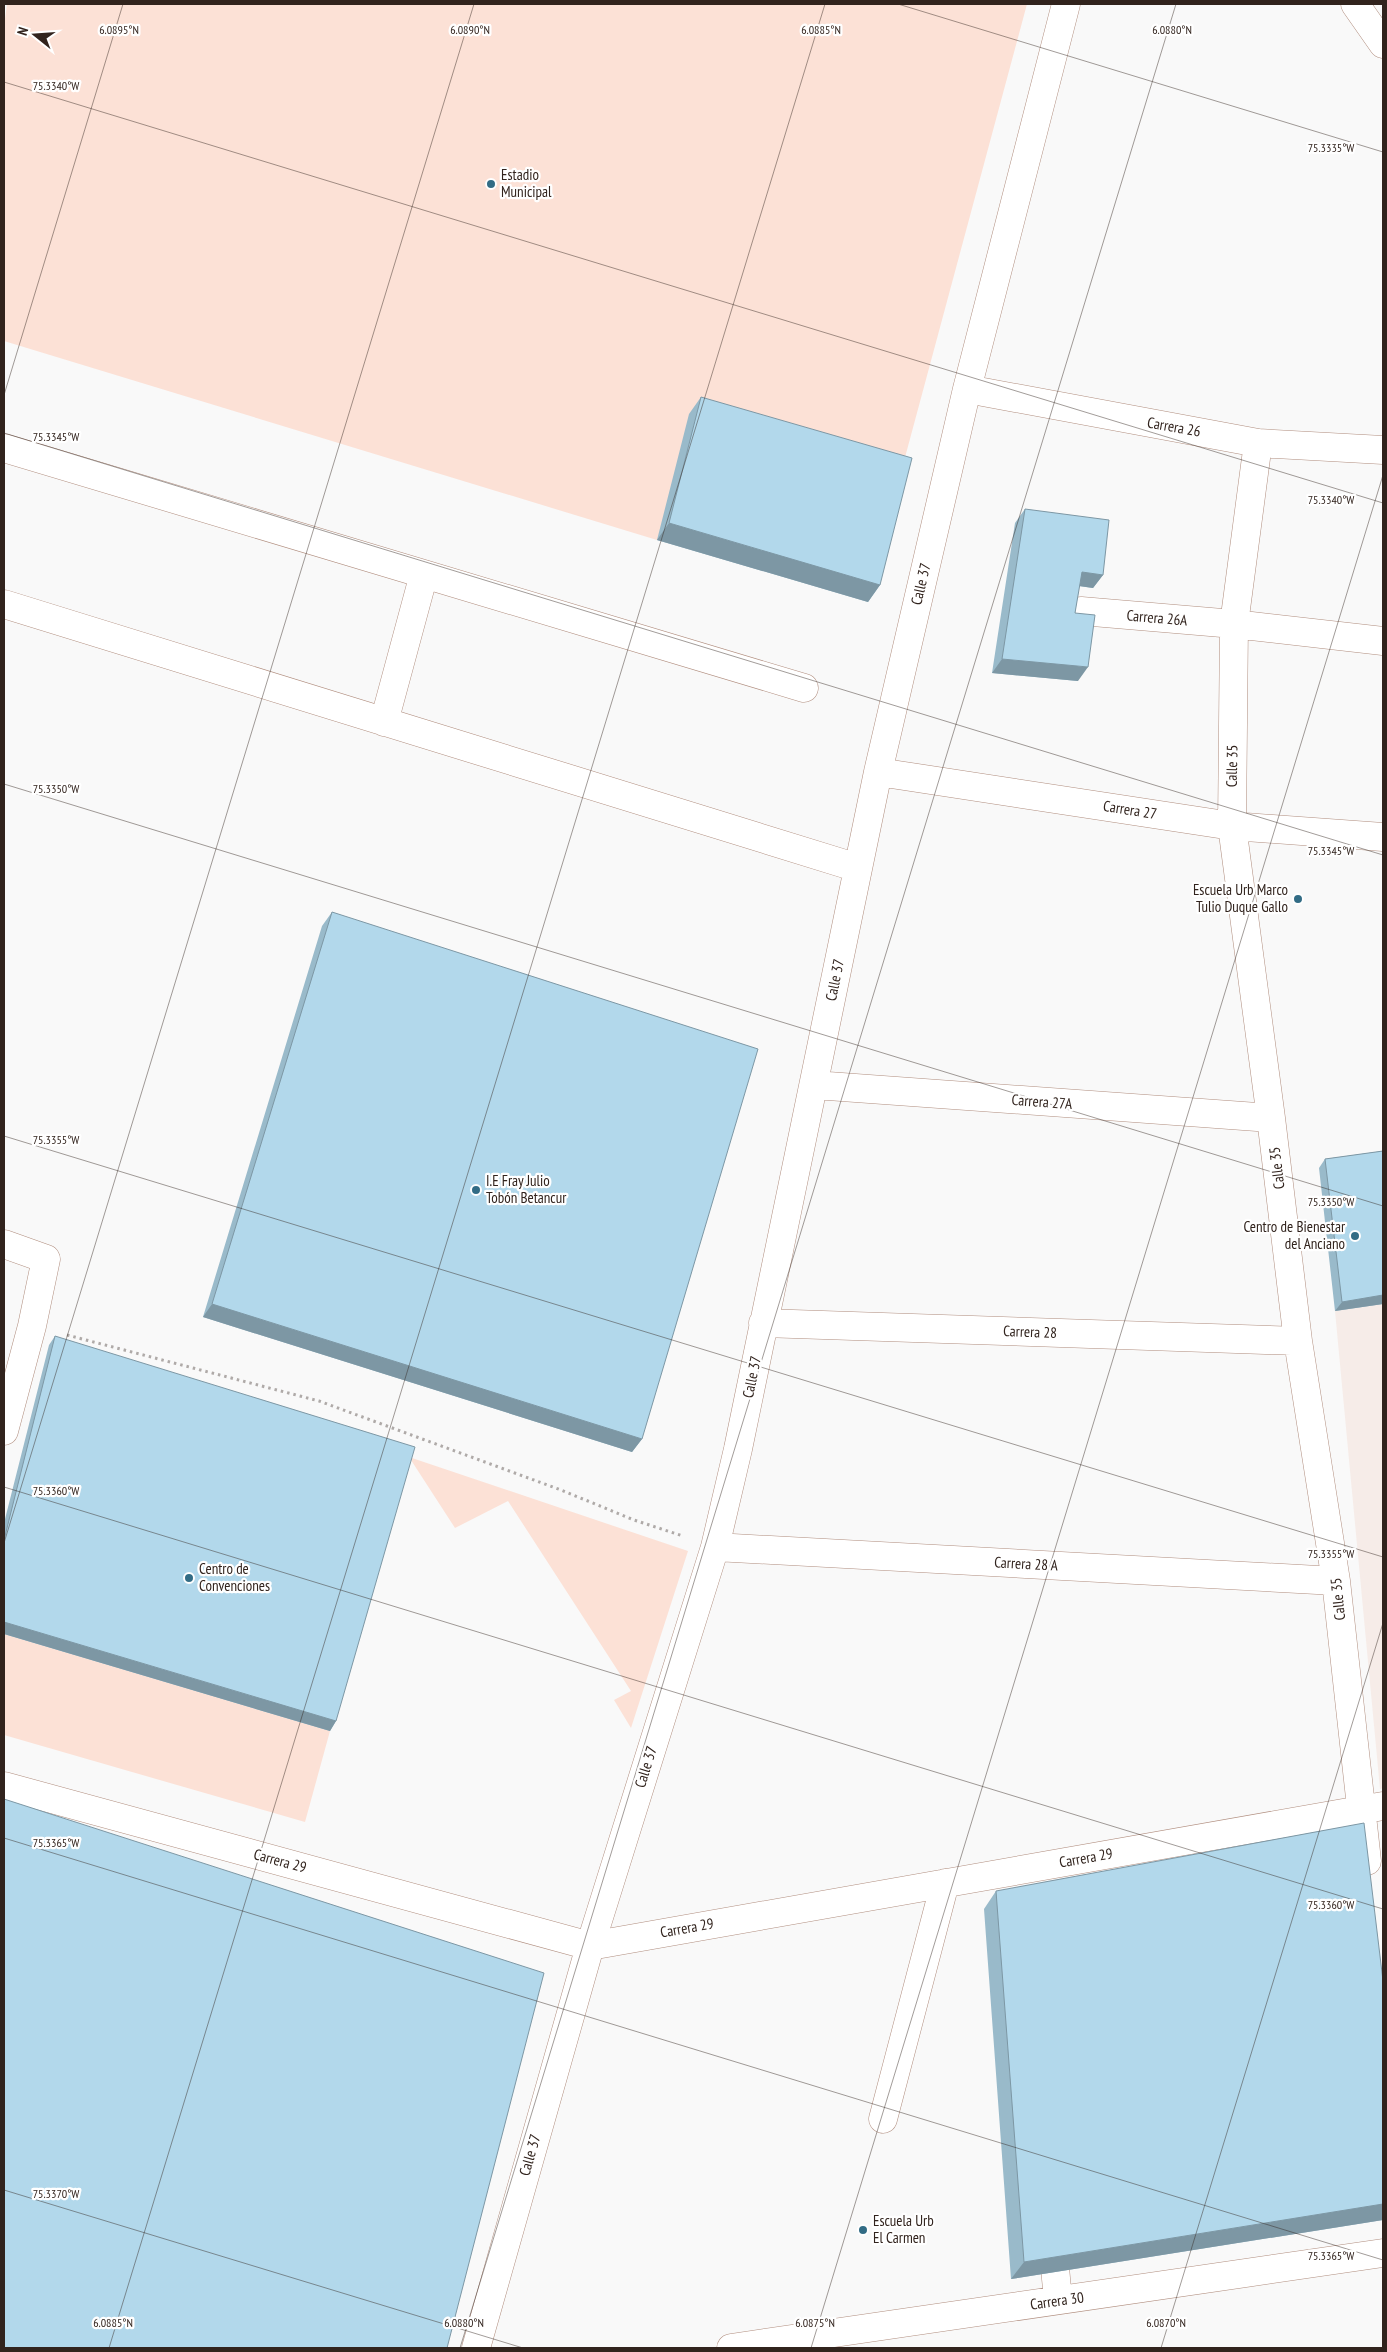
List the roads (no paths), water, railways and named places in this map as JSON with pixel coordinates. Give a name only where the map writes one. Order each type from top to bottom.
[{"type":"street","name":"Calle 37","points":[[476,2348],[590,1946],[715,1547],[738,1449],[878,772],[967,389],[1066,4]]},
{"type":"street","points":[[1355,4],[1383,44]]},
{"type":"street","name":"Carrera 26","points":[[967,389],[1258,443],[1383,450]]},
{"type":"street","name":"Calle 35","points":[[1258,443],[1234,624],[1232,826],[1271,1118],[1298,1341],[1371,1808],[1370,1886]]},
{"type":"street","points":[[4,448],[804,688]]},
{"type":"street","points":[[384,722],[424,574]]},
{"type":"street","points":[[4,604],[858,868]]},
{"type":"street","name":"Carrera 26A","points":[[1080,611],[1234,624],[1383,641]]},
{"type":"street","name":"Carrera 27","points":[[878,772],[1232,826],[1383,836]]},
{"type":"street","name":"Carrera 27A","points":[[814,1085],[1271,1118]]},
{"type":"street","points":[[4,1244],[46,1259],[32,1326],[4,1431]]},
{"type":"street","name":"Carrera 28","points":[[763,1323],[1298,1341]]},
{"type":"street","name":"Carrera 28 A","points":[[715,1547],[1336,1581]]},
{"type":"street","name":"Carrera 29","points":[[4,1786],[590,1946],[1371,1808]]},
{"type":"street","points":[[883,2119],[945,1883]]},
{"type":"street","points":[[1050,2212],[1058,2300]]},
{"type":"street","name":"Carrera 30","points":[[731,2348],[1383,2253]]},
{"type":"place","name":"Estadio Municipal","points":[[491,184]]},
{"type":"place","name":"Escuela Urb Marco Tulio Duque Gallo","points":[[1298,899]]},
{"type":"place","name":"I.E Fray Julio Tobón Betancur","points":[[476,1190]]},
{"type":"place","name":"Centro de Bienestar del Anciano","points":[[1355,1236]]},
{"type":"place","name":"Centro de Convenciones","points":[[189,1578]]},
{"type":"place","name":"Escuela Urb El Carmen","points":[[863,2230]]}]
